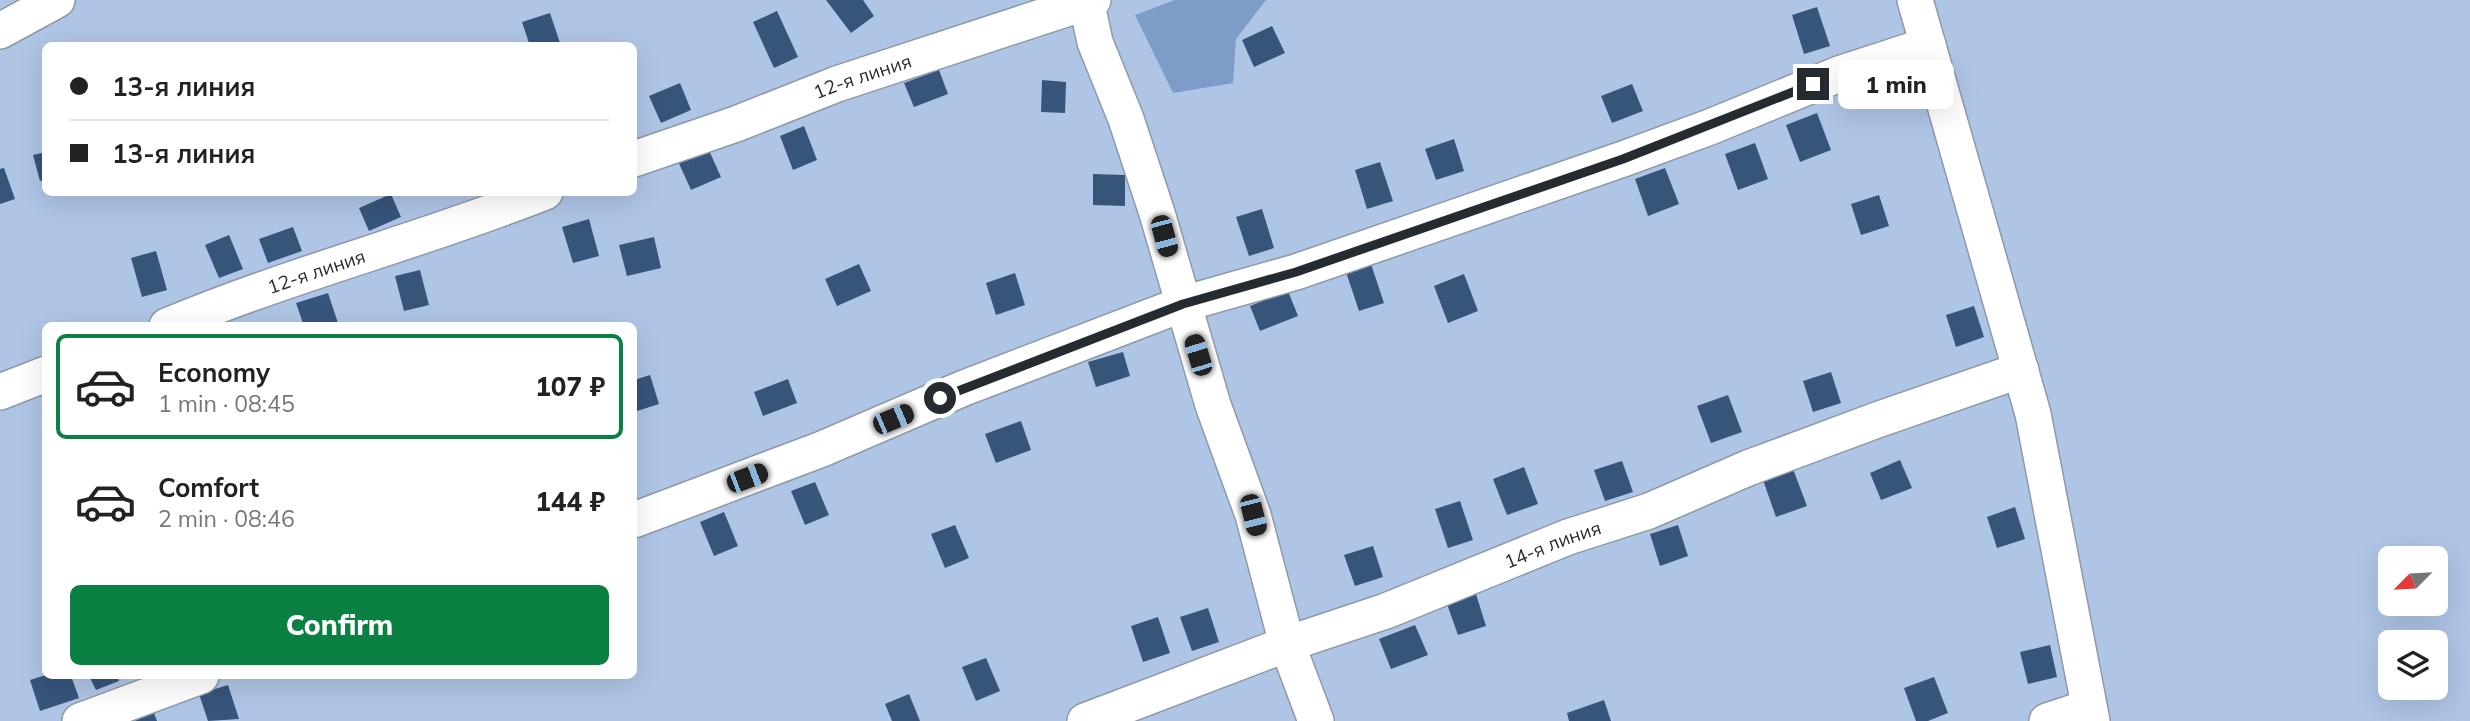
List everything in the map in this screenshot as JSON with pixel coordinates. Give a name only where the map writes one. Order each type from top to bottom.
[{"type":"street","points":[[0,31],[57,0]]},
{"type":"street","points":[[1915,0],[2033,414],[2091,714],[2047,721]]},
{"type":"street","points":[[1088,1],[1095,42],[1154,202],[1213,405],[1253,515],[1287,644],[1316,721]]},
{"type":"street","name":"12-я линия","points":[[637,158],[737,124],[837,84],[1088,1]]},
{"type":"street","points":[[637,519],[822,449],[964,388],[1183,304],[1296,272],[1623,159],[1839,74],[1928,45]]},
{"type":"street","name":"12-я линия","points":[[177,322],[236,297],[478,219],[535,196]]},
{"type":"street","name":"14-я линия","points":[[1084,721],[1287,644],[1385,611],[1568,537],[1649,511],[1748,468],[1877,419],[2021,370]]},
{"type":"street","points":[[0,392],[42,376]]},
{"type":"street","points":[[80,721],[193,679]]},
{"type":"shaded area","points":[[0,0],[2470,0],[2470,721],[0,721]]},
{"type":"shaded area","points":[[1175,0],[1266,0],[1236,39],[1233,83],[1173,93],[1135,15]]},
{"type":"building","points":[[826,0],[863,0],[874,16],[851,33]]},
{"type":"building","points":[[1817,7],[1830,46],[1804,54],[1792,15]]},
{"type":"building","points":[[777,11],[798,57],[774,68],[753,22]]},
{"type":"building","points":[[550,13],[560,42],[529,42],[522,22]]},
{"type":"building","points":[[1272,26],[1285,53],[1254,67],[1242,40]]},
{"type":"building","points":[[939,70],[948,94],[914,107],[904,83]]},
{"type":"building","points":[[1042,80],[1066,82],[1065,113],[1041,112]]},
{"type":"building","points":[[680,83],[691,110],[661,123],[649,96]]},
{"type":"building","points":[[1632,84],[1643,111],[1612,123],[1601,96]]},
{"type":"building","points":[[1817,113],[1831,150],[1800,162],[1786,125]]},
{"type":"building","points":[[804,126],[817,160],[793,170],[780,136]]},
{"type":"building","points":[[1454,139],[1464,171],[1436,180],[1425,149]]},
{"type":"building","points":[[1755,143],[1768,179],[1738,190],[1725,154]]},
{"type":"building","points":[[707,146],[721,177],[691,190],[677,159]]},
{"type":"building","points":[[42,153],[42,181],[40,181],[33,155]]},
{"type":"building","points":[[1380,162],[1393,201],[1367,209],[1355,170]]},
{"type":"building","points":[[4,168],[15,199],[0,204],[0,169]]},
{"type":"building","points":[[1665,168],[1679,204],[1648,216],[1635,179]]},
{"type":"building","points":[[1093,174],[1125,175],[1125,206],[1093,205]]},
{"type":"building","points":[[1879,195],[1889,226],[1861,235],[1851,204]]},
{"type":"building","points":[[392,196],[401,217],[369,231],[359,208]]},
{"type":"building","points":[[1262,209],[1274,248],[1249,256],[1236,217]]},
{"type":"building","points":[[589,219],[599,256],[573,263],[562,227]]},
{"type":"building","points":[[293,227],[302,251],[268,263],[259,239]]},
{"type":"building","points":[[229,235],[243,269],[219,278],[205,245]]},
{"type":"building","points":[[654,237],[661,268],[627,276],[619,245]]},
{"type":"building","points":[[156,251],[167,290],[142,297],[131,258]]},
{"type":"building","points":[[859,264],[871,291],[837,306],[825,279]]},
{"type":"building","points":[[1371,264],[1384,303],[1359,311],[1346,272]]},
{"type":"building","points":[[420,270],[429,305],[404,311],[395,276]]},
{"type":"building","points":[[1015,273],[1025,305],[996,315],[986,283]]},
{"type":"building","points":[[1464,274],[1478,311],[1448,323],[1434,286]]},
{"type":"building","points":[[1288,291],[1298,316],[1260,331],[1250,306]]},
{"type":"building","points":[[328,293],[338,322],[303,322],[296,303]]},
{"type":"building","points":[[1974,306],[1984,337],[1956,347],[1946,315]]},
{"type":"building","points":[[1123,352],[1130,376],[1096,387],[1088,362]]},
{"type":"building","points":[[1831,372],[1841,403],[1813,412],[1803,381]]},
{"type":"building","points":[[650,375],[659,404],[637,411],[637,379]]},
{"type":"building","points":[[788,379],[797,403],[763,416],[754,392]]},
{"type":"building","points":[[1728,395],[1742,432],[1711,443],[1697,406]]},
{"type":"building","points":[[1021,421],[1031,450],[996,463],[985,434]]},
{"type":"building","points":[[1900,460],[1912,488],[1881,500],[1870,473]]},
{"type":"building","points":[[1622,461],[1633,492],[1605,501],[1594,470]]},
{"type":"building","points":[[1524,467],[1538,504],[1507,515],[1493,479]]},
{"type":"building","points":[[1793,469],[1807,506],[1776,517],[1763,480]]},
{"type":"building","points":[[815,482],[829,515],[805,525],[791,491]]},
{"type":"building","points":[[1460,501],[1473,540],[1448,548],[1435,509]]},
{"type":"building","points":[[2015,507],[2025,539],[1997,548],[1987,517]]},
{"type":"building","points":[[724,512],[738,546],[714,556],[700,522]]},
{"type":"building","points":[[955,525],[969,558],[945,568],[931,534]]},
{"type":"building","points":[[1678,525],[1688,556],[1660,566],[1650,534]]},
{"type":"building","points":[[1373,546],[1383,577],[1355,586],[1344,555]]},
{"type":"building","points":[[1476,594],[1486,626],[1458,635],[1447,604]]},
{"type":"building","points":[[1208,608],[1219,642],[1192,651],[1180,617]]},
{"type":"building","points":[[1158,617],[1170,653],[1143,662],[1131,626]]},
{"type":"building","points":[[1415,625],[1428,655],[1391,669],[1379,639]]},
{"type":"building","points":[[2050,645],[2057,677],[2028,684],[2020,652]]},
{"type":"building","points":[[986,658],[1000,691],[976,701],[962,667]]},
{"type":"building","points":[[42,676],[42,679],[72,679],[79,698],[40,711],[30,680]]},
{"type":"building","points":[[1934,677],[1948,713],[1928,721],[1916,721],[1904,688]]},
{"type":"building","points":[[90,679],[118,679],[119,681],[96,690]]},
{"type":"building","points":[[228,685],[239,719],[208,721],[199,694]]},
{"type":"building","points":[[909,694],[920,721],[892,721],[885,704]]},
{"type":"building","points":[[1604,700],[1611,721],[1569,721],[1567,713]]},
{"type":"building","points":[[154,713],[157,721],[134,721]]},
{"type":"route","points":[[940,398],[1183,304],[1296,272],[1623,159],[1710,127],[1813,84]]}]
